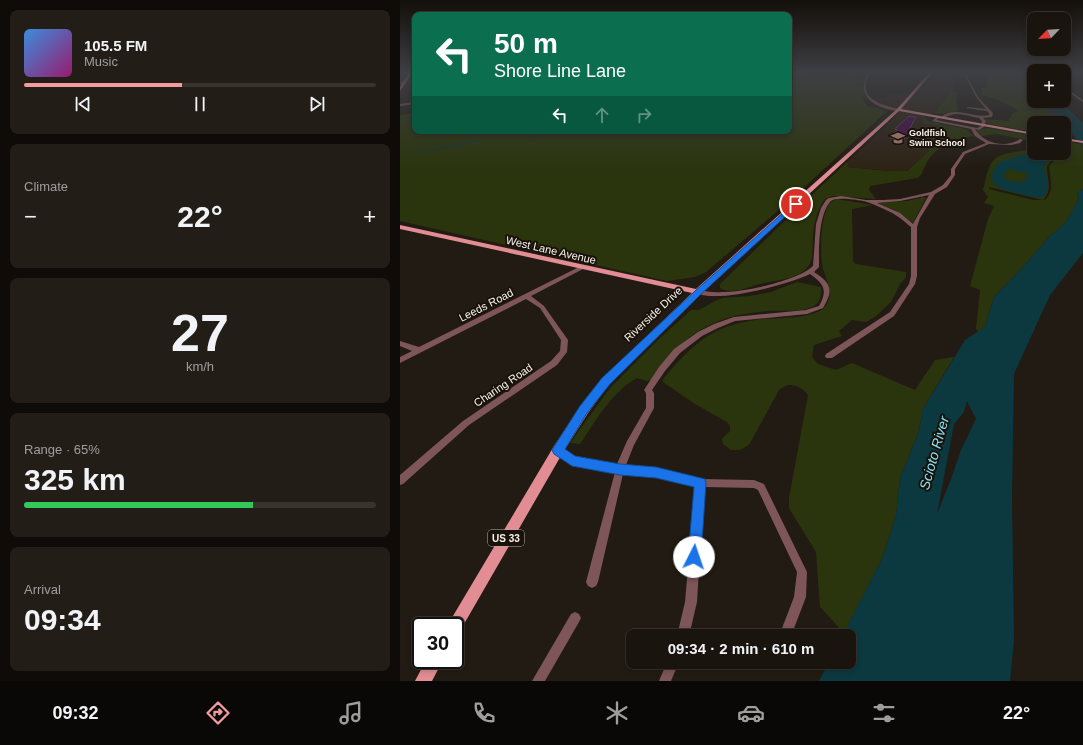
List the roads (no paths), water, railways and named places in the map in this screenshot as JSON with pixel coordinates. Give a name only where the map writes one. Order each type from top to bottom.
[{"type":"main road","name":"Riverside Drive","points":[[460,617],[558,450],[584,410],[606,381],[698,292],[746,250],[904,104]]},
{"type":"main road","points":[[898,110],[937,118],[968,122]]},
{"type":"main road","points":[[903,111],[1027,133]]},
{"type":"main road","points":[[1071,140],[1083,142]]},
{"type":"main road","name":"West Lane Avenue","points":[[400,228],[698,292]]},
{"type":"main road","points":[[423,681],[430,669]]},
{"type":"street","points":[[875,104],[898,110]]},
{"type":"street","points":[[943,117],[948,114],[956,113],[981,118],[991,116],[989,110],[983,104]]},
{"type":"street","points":[[968,108],[989,110]]},
{"type":"street","points":[[937,118],[934,120],[936,122],[972,128],[983,126],[984,121],[981,118]]},
{"type":"street","points":[[972,128],[976,135],[989,143]]},
{"type":"street","points":[[698,292],[724,294],[750,291],[782,283],[811,272],[816,267],[820,220],[828,201],[836,197],[868,201],[898,200],[933,193],[945,186],[953,176],[953,169],[964,153],[989,143],[1013,144],[1021,140]]},
{"type":"street","points":[[830,356],[892,314],[912,284],[914,276],[914,227],[933,193]]},
{"type":"street","points":[[868,201],[892,210],[914,227]]},
{"type":"street","name":"Leeds Road","points":[[400,360],[581,268]]},
{"type":"street","points":[[592,582],[620,469],[630,444],[650,408],[650,393],[648,390],[662,369],[677,351],[700,334],[734,319],[816,310],[825,303],[826,285],[811,272]]},
{"type":"street","name":"Charing Road","points":[[400,481],[466,423],[554,363],[563,352],[565,340],[542,308],[526,296]]},
{"type":"street","points":[[400,343],[418,350]]},
{"type":"street","points":[[558,450],[572,461],[656,473],[700,483],[758,485],[763,491],[802,572],[800,596],[788,629]]},
{"type":"street","points":[[685,629],[691,602],[700,483]]},
{"type":"street","points":[[538,681],[575,618]]},
{"type":"street","points":[[665,681],[670,669]]},
{"type":"water","points":[[1047,108],[1067,108],[1083,123],[1083,146],[1071,133],[1071,116],[1054,116]]},
{"type":"water","points":[[1024,154],[1027,154],[1027,160],[1050,160],[1044,166],[1048,185],[1046,193],[1043,197],[1032,197],[1007,191],[996,186],[992,177],[998,163]],"holes":[[[1008,169],[1027,173],[1028,175],[1026,180],[1020,182],[1011,181],[1003,176]]]},
{"type":"water","name":"Scioto River","points":[[1083,189],[1083,253],[1050,295],[1014,374],[1012,497],[1014,640],[1010,681],[819,681],[825,669],[856,669],[856,629],[846,629],[880,563],[887,544],[896,515],[900,478],[919,431],[923,409],[965,340],[985,327],[994,297],[1025,265],[1049,237],[1066,222],[1079,199],[1077,192]],"holes":[[[967,401],[976,419],[961,450],[951,479],[937,514],[954,424],[964,412]]]},
{"type":"waterway","points":[[527,137],[544,134]]},
{"type":"waterway","points":[[414,151],[431,150],[481,140]]},
{"type":"place","name":"Goldfish Swim School","points":[[898,138]]}]
